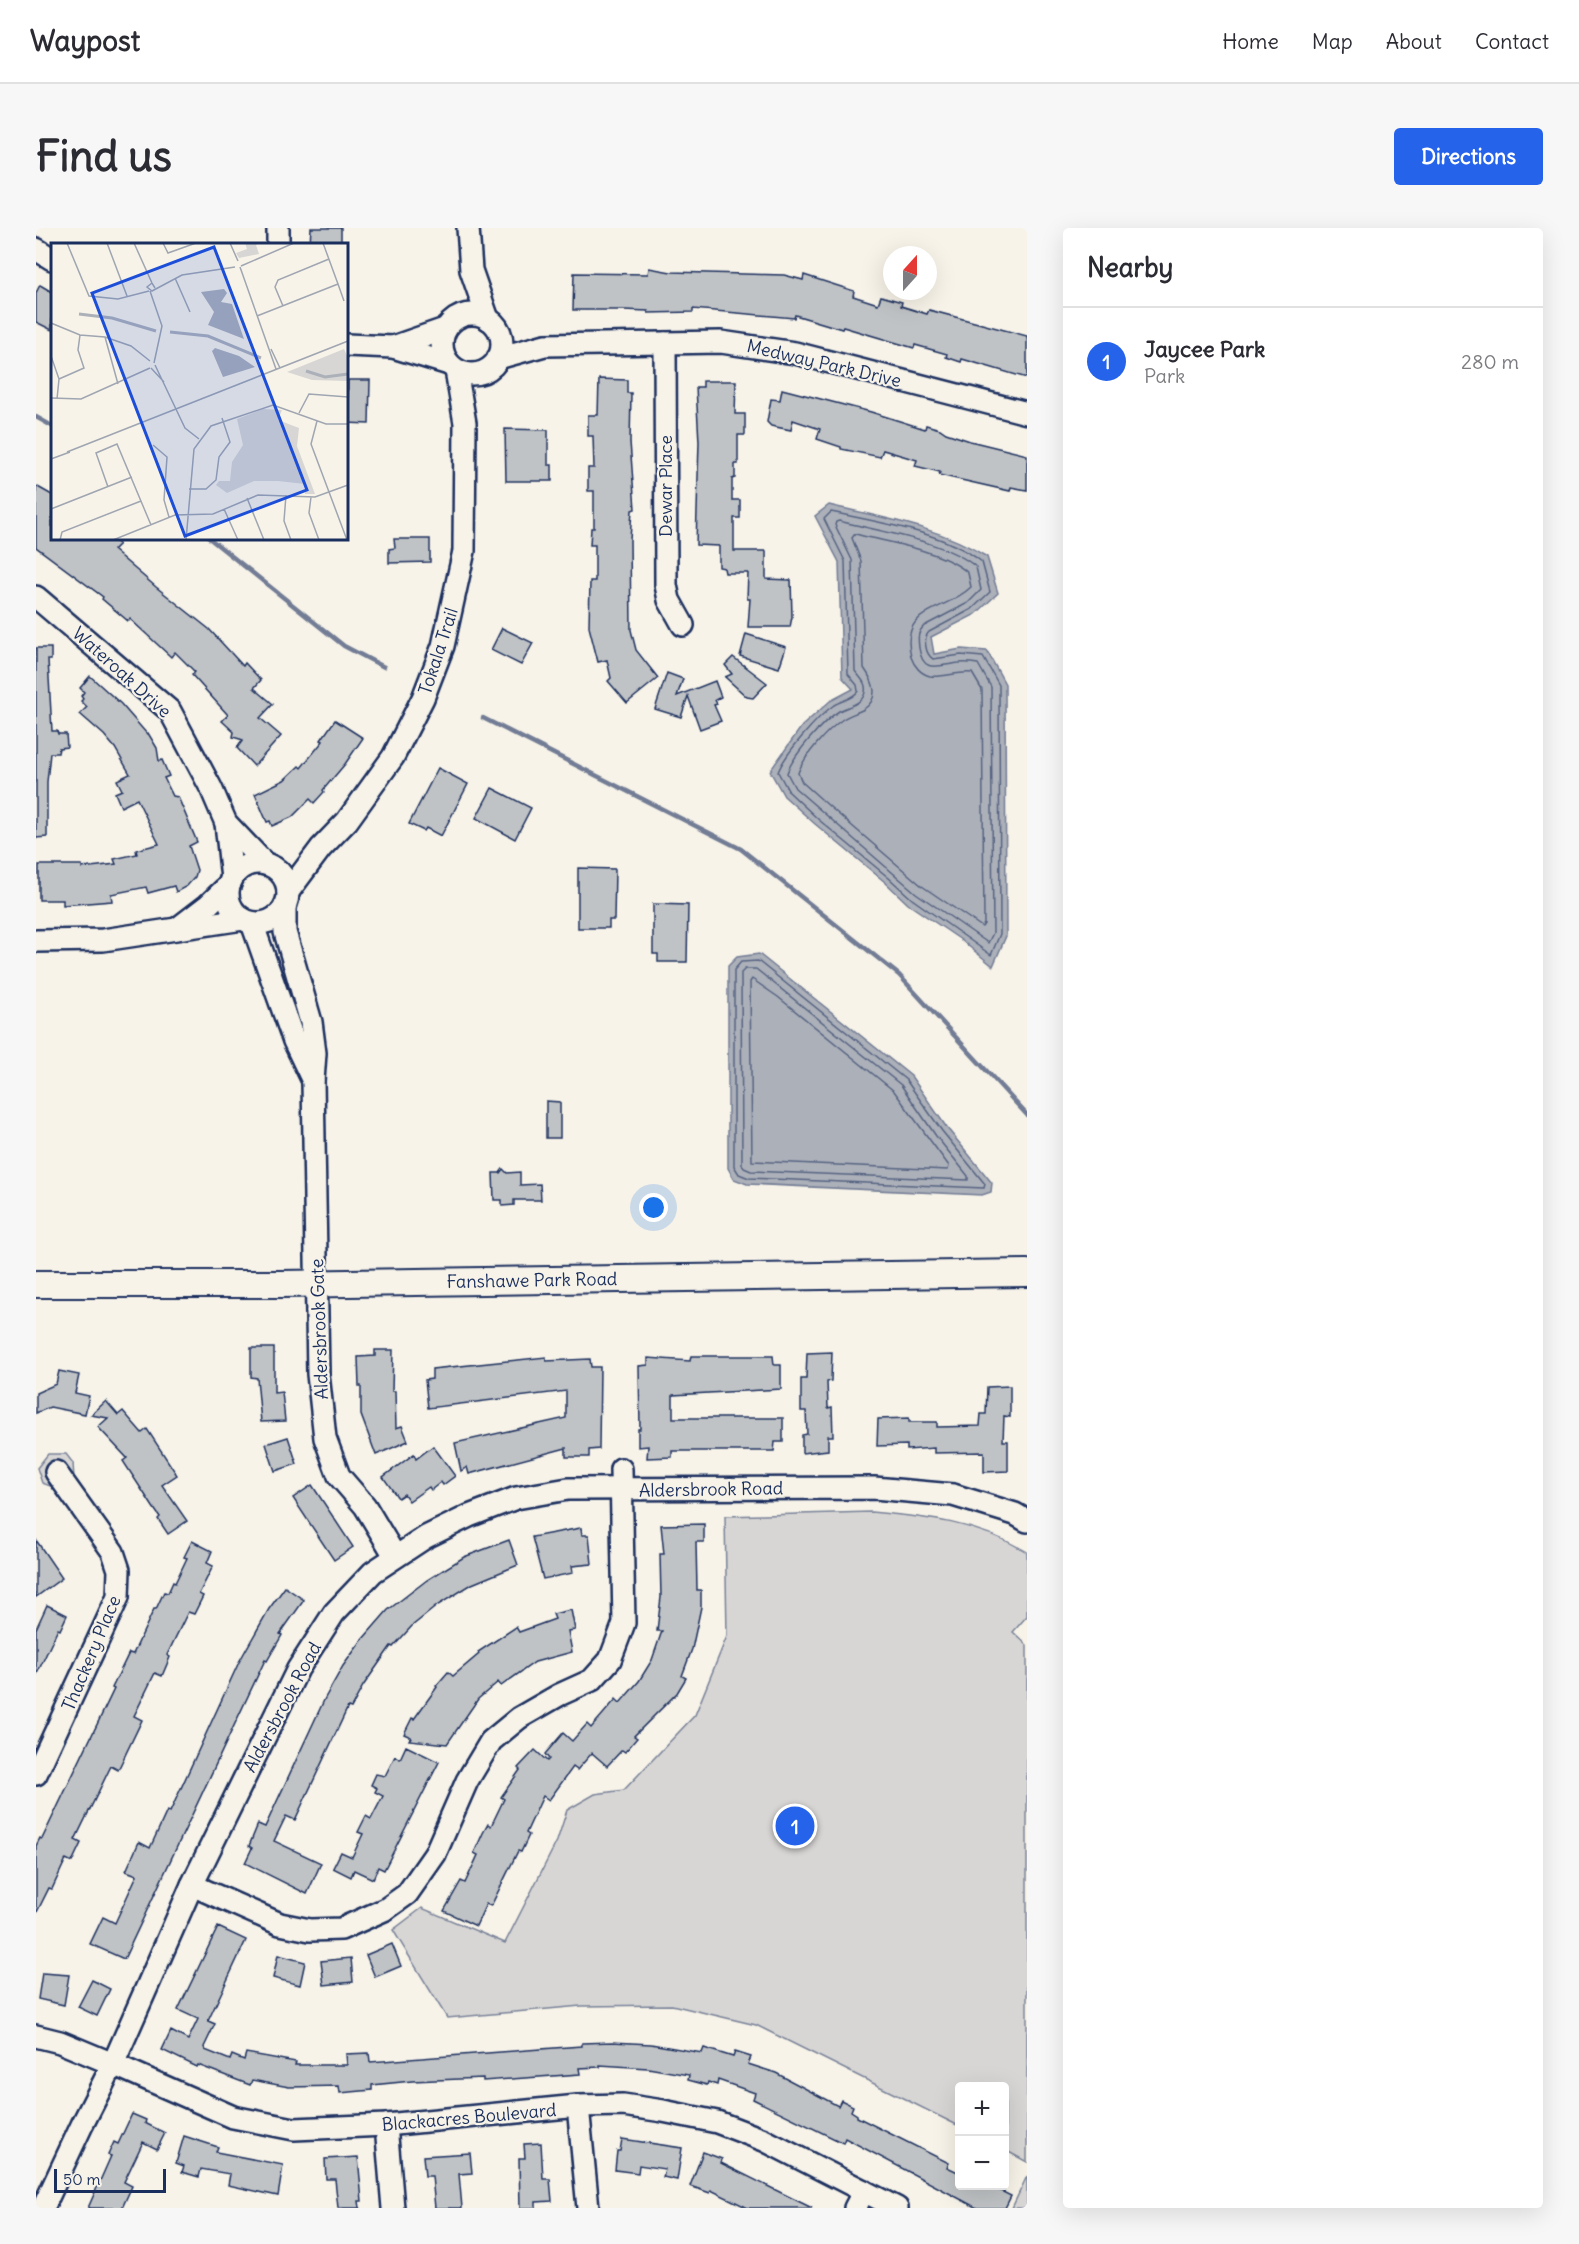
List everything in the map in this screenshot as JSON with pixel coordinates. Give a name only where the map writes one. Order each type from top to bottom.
[{"type":"main road","name":"Fanshawe Park Road","points":[[36,1284],[317,1283],[1027,1273]]},
{"type":"street","points":[[348,345],[393,347],[465,373],[491,365],[501,349],[471,270],[468,228]]},
{"type":"street","points":[[36,249],[51,258]]},
{"type":"street","points":[[453,367],[442,347],[471,270]]},
{"type":"street","points":[[393,347],[468,314],[479,315],[493,325]]},
{"type":"street","name":"Medway Park Drive","points":[[493,325],[545,345]]},
{"type":"street","name":"Medway Park Drive","points":[[491,365],[545,345],[721,342],[775,349],[857,368],[1027,413]]},
{"type":"street","name":"Dewar Place","points":[[665,343],[666,585],[669,600],[683,625]]},
{"type":"street","name":"Tokala Trail","points":[[465,423],[491,365]]},
{"type":"street","name":"Tokala Trail","points":[[286,899],[321,848],[347,821],[393,757],[423,699],[443,646],[464,551],[465,423],[453,367]]},
{"type":"street","name":"Wateroak Drive","points":[[36,597],[170,711],[211,788],[226,823],[231,881]]},
{"type":"street","name":"Wateroak Drive","points":[[226,823],[267,865]]},
{"type":"street","name":"Tokala Trail","points":[[267,865],[321,848]]},
{"type":"street","points":[[36,941],[103,940],[248,921],[262,923],[280,914],[286,899],[283,877],[267,865],[249,865],[237,873],[208,905],[177,929]]},
{"type":"street","points":[[231,881],[228,894],[230,904],[235,913],[248,921]]},
{"type":"street","name":"Aldersbrook Gate","points":[[286,899],[285,932],[311,1022],[315,1053],[318,1374],[325,1438],[339,1476],[364,1506],[395,1556]]},
{"type":"street","name":"Aldersbrook Gate","points":[[248,921],[294,1041],[314,1081]]},
{"type":"street","name":"Thackery Place","points":[[36,1774],[118,1597],[119,1570],[113,1552],[56,1472]]},
{"type":"street","points":[[192,1885],[279,1924],[310,1930],[341,1929],[386,1909],[407,1894],[435,1854],[467,1781],[491,1741],[519,1718],[559,1695],[592,1680],[610,1660],[624,1623],[621,1480]]},
{"type":"street","name":"Aldersbrook Road","points":[[42,2208],[113,2064],[192,1885],[298,1669],[334,1613],[373,1572],[395,1556],[426,1536],[516,1498],[621,1480],[874,1488],[953,1495],[1015,1514],[1027,1521]]},
{"type":"street","name":"Blackacres Boulevard","points":[[36,2036],[60,2042],[233,2117],[294,2129],[387,2125],[578,2106],[623,2105],[663,2111],[717,2122],[764,2140],[859,2199],[897,2208]]},
{"type":"street","points":[[578,2106],[588,2208]]},
{"type":"street","points":[[387,2125],[393,2208]]},
{"type":"shaded area","points":[[48,1454],[66,1454],[73,1463],[74,1479],[61,1490],[42,1483],[37,1468]]},
{"type":"shaded area","points":[[871,1512],[912,1516],[970,1527],[1027,1552],[1027,1616],[1013,1632],[1027,1645],[1027,2162],[1009,2152],[1009,2082],[955,2082],[955,2124],[756,2025],[672,2005],[581,2006],[447,2018],[393,1930],[422,1908],[505,1943],[557,1841],[567,1810],[595,1794],[624,1790],[695,1715],[727,1636],[725,1516]]},
{"type":"shaded area","points":[[1027,2176],[1027,2208],[1012,2208]]},
{"type":"water","points":[[829,505],[931,531],[987,557],[998,593],[976,614],[931,637],[934,654],[961,649],[987,651],[1005,684],[1006,936],[993,966],[961,940],[908,904],[815,824],[784,796],[770,771],[802,726],[830,701],[853,689],[842,677],[839,562],[815,516]]},
{"type":"water","points":[[759,954],[911,1076],[947,1128],[992,1183],[991,1192],[982,1195],[747,1184],[734,1179],[728,1168],[728,966],[737,957]]},
{"type":"building","points":[[311,228],[341,228],[341,243],[310,243]]},
{"type":"building","points":[[649,268],[671,272],[784,275],[803,280],[804,275],[854,291],[853,296],[878,304],[881,296],[883,300],[902,302],[901,306],[927,314],[929,310],[1027,336],[1027,378],[962,359],[961,362],[946,357],[947,354],[915,345],[914,348],[795,315],[794,318],[693,309],[693,312],[648,313],[648,311],[624,310],[573,310],[574,273],[648,274]]},
{"type":"building","points":[[40,285],[51,291],[51,330],[36,322],[36,293]]},
{"type":"building","points":[[599,379],[627,380],[627,393],[631,393],[630,442],[635,509],[632,510],[630,540],[631,630],[636,650],[658,678],[627,703],[608,681],[611,678],[607,660],[598,662],[589,627],[590,581],[595,581],[595,545],[590,545],[591,528],[594,528],[594,491],[588,491],[588,468],[594,468],[593,436],[588,436],[588,415],[598,415]]},
{"type":"building","points":[[348,380],[370,380],[369,424],[348,423]]},
{"type":"building","points":[[703,381],[736,381],[735,414],[745,414],[745,435],[738,435],[738,464],[735,464],[735,478],[732,479],[732,500],[740,500],[740,518],[734,518],[734,551],[766,551],[766,579],[791,580],[790,627],[748,627],[750,599],[747,599],[748,573],[725,573],[724,568],[719,567],[719,546],[696,545],[699,442],[696,387],[703,387]]},
{"type":"building","points":[[782,389],[871,412],[925,429],[926,425],[970,441],[1027,455],[1027,490],[1011,487],[1010,491],[939,475],[940,472],[915,466],[917,460],[883,450],[880,457],[841,449],[841,447],[817,439],[820,429],[793,420],[791,430],[771,426],[767,422],[771,399],[780,400]]},
{"type":"building","points":[[505,429],[548,430],[548,465],[552,465],[552,481],[506,481]]},
{"type":"building","points":[[36,486],[51,494],[51,540],[114,540],[119,544],[113,550],[209,629],[243,666],[245,663],[261,680],[254,688],[273,704],[260,718],[281,736],[254,766],[237,748],[243,740],[233,737],[234,732],[222,721],[228,715],[192,675],[195,672],[175,652],[171,657],[130,619],[128,621],[102,599],[103,597],[36,547]]},
{"type":"building","points":[[394,539],[430,539],[430,562],[389,563],[389,549],[395,548]]},
{"type":"building","points":[[502,628],[533,643],[521,665],[491,650]]},
{"type":"building","points":[[746,634],[786,647],[779,668],[740,656]]},
{"type":"building","points":[[36,648],[51,648],[51,660],[48,660],[52,731],[66,734],[67,747],[59,748],[58,753],[50,753],[47,782],[47,837],[36,838]]},
{"type":"building","points":[[733,657],[767,683],[753,698],[747,697],[725,677],[732,674],[725,665]]},
{"type":"building","points":[[667,673],[683,679],[677,696],[715,681],[721,697],[715,700],[717,704],[714,705],[721,721],[700,729],[688,696],[681,717],[655,709]]},
{"type":"building","points":[[90,676],[148,733],[157,748],[159,761],[162,760],[169,776],[164,778],[173,796],[178,797],[197,842],[189,846],[197,870],[195,877],[187,886],[176,892],[174,886],[148,893],[146,887],[111,894],[112,901],[63,905],[63,900],[39,900],[39,865],[82,865],[82,868],[116,864],[114,859],[137,854],[136,850],[159,844],[137,799],[121,807],[115,793],[122,790],[117,780],[130,774],[115,748],[80,714],[87,707],[81,701],[84,692],[80,688]]},
{"type":"building","points":[[335,720],[363,738],[314,803],[310,799],[292,817],[272,826],[270,821],[267,822],[255,794],[284,780],[299,766],[301,768],[323,741],[321,740]]},
{"type":"building","points":[[438,768],[468,784],[441,836],[426,828],[424,831],[409,824]]},
{"type":"building","points":[[492,788],[531,808],[515,839],[476,818]]},
{"type":"building","points":[[578,868],[615,869],[614,920],[609,920],[609,928],[578,928]]},
{"type":"building","points":[[653,904],[688,905],[687,962],[658,962],[658,954],[653,954]]},
{"type":"building","points":[[546,1101],[560,1102],[560,1138],[546,1138]]},
{"type":"building","points":[[503,1169],[507,1173],[520,1172],[520,1185],[540,1184],[541,1200],[514,1200],[514,1205],[502,1206],[502,1200],[494,1200],[493,1173],[500,1173]]},
{"type":"building","points":[[251,1348],[274,1348],[274,1393],[282,1392],[285,1421],[261,1422],[257,1378],[251,1377]]},
{"type":"building","points":[[375,1350],[393,1350],[392,1391],[395,1391],[396,1428],[402,1426],[408,1441],[376,1455],[361,1415],[358,1357],[375,1356]]},
{"type":"building","points":[[832,1352],[831,1381],[827,1382],[828,1408],[832,1407],[833,1436],[828,1436],[828,1450],[802,1453],[802,1435],[807,1434],[806,1411],[801,1411],[801,1379],[806,1379],[807,1353]]},
{"type":"building","points":[[691,1356],[773,1356],[774,1365],[781,1365],[781,1389],[673,1395],[673,1418],[783,1418],[783,1442],[775,1442],[774,1451],[672,1451],[672,1457],[647,1458],[648,1446],[638,1447],[639,1366],[648,1365],[648,1358],[690,1361]]},
{"type":"building","points":[[546,1357],[546,1361],[590,1359],[591,1367],[600,1367],[599,1449],[589,1450],[589,1457],[566,1457],[566,1448],[469,1474],[467,1467],[461,1471],[455,1443],[566,1418],[566,1391],[428,1408],[425,1380],[432,1379],[432,1369]]},
{"type":"building","points":[[59,1371],[79,1375],[75,1393],[89,1396],[85,1414],[50,1407],[36,1413],[36,1393],[56,1384]]},
{"type":"building","points":[[1010,1386],[1010,1417],[1004,1416],[1003,1441],[1008,1441],[1008,1471],[984,1472],[984,1452],[934,1453],[934,1448],[907,1450],[907,1445],[877,1446],[878,1419],[909,1418],[909,1422],[937,1422],[937,1427],[980,1426],[981,1414],[986,1414],[987,1387]]},
{"type":"building","points":[[106,1401],[118,1415],[123,1411],[142,1433],[147,1429],[177,1475],[162,1485],[187,1521],[168,1534],[158,1519],[160,1517],[123,1461],[127,1458],[98,1427],[108,1418],[91,1415]]},
{"type":"building","points":[[288,1437],[297,1464],[275,1471],[266,1444]]},
{"type":"building","points":[[433,1446],[455,1476],[443,1485],[441,1482],[431,1490],[429,1487],[409,1501],[404,1494],[398,1498],[383,1477],[414,1454],[416,1459]]},
{"type":"building","points":[[312,1485],[353,1547],[334,1560],[293,1498]]},
{"type":"building","points":[[704,1524],[704,1542],[696,1542],[697,1590],[701,1590],[701,1607],[692,1649],[682,1676],[686,1678],[677,1693],[634,1736],[637,1738],[625,1752],[622,1750],[607,1766],[592,1753],[577,1770],[573,1767],[549,1800],[543,1796],[526,1833],[529,1835],[521,1852],[518,1851],[491,1906],[486,1904],[476,1926],[444,1911],[461,1881],[465,1883],[478,1855],[474,1853],[483,1833],[488,1824],[491,1826],[504,1799],[501,1797],[520,1770],[518,1768],[535,1750],[547,1761],[549,1759],[545,1754],[563,1733],[572,1741],[587,1724],[591,1728],[616,1699],[620,1703],[639,1681],[652,1660],[662,1631],[657,1631],[661,1597],[660,1554],[664,1554],[661,1525]]},
{"type":"building","points":[[581,1528],[582,1535],[589,1535],[592,1564],[572,1566],[573,1573],[543,1579],[532,1537]]},
{"type":"building","points":[[36,1540],[62,1578],[36,1597]]},
{"type":"building","points":[[509,1540],[518,1565],[472,1584],[438,1605],[412,1626],[393,1647],[391,1646],[363,1686],[351,1708],[348,1707],[295,1820],[286,1816],[274,1841],[321,1863],[307,1894],[245,1863],[252,1848],[249,1846],[258,1824],[265,1827],[325,1698],[343,1666],[362,1640],[388,1610],[427,1580],[464,1557]]},
{"type":"building","points":[[192,1541],[212,1551],[207,1563],[213,1566],[199,1594],[203,1596],[194,1614],[188,1612],[167,1655],[170,1657],[162,1676],[155,1673],[134,1716],[142,1720],[118,1770],[111,1766],[75,1840],[81,1843],[72,1862],[66,1859],[52,1889],[49,1888],[36,1914],[36,1846],[40,1838],[42,1839],[129,1653],[133,1654],[164,1592],[168,1593],[173,1582],[175,1583]]},
{"type":"building","points":[[285,1587],[304,1600],[280,1634],[282,1635],[267,1661],[265,1660],[124,1959],[90,1944],[103,1917],[115,1923],[137,1875],[126,1871],[139,1842],[150,1848],[167,1811],[170,1812],[239,1662],[269,1609]]},
{"type":"building","points":[[47,1605],[67,1615],[36,1676],[36,1629]]},
{"type":"building","points":[[571,1610],[575,1630],[568,1631],[572,1652],[535,1662],[501,1686],[498,1682],[478,1699],[447,1744],[409,1740],[411,1737],[404,1734],[412,1718],[414,1719],[448,1672],[453,1676],[479,1654],[478,1652],[516,1627],[519,1632],[555,1619],[553,1614]]},
{"type":"building","points":[[406,1746],[439,1762],[384,1870],[378,1867],[373,1879],[354,1870],[351,1877],[333,1868],[341,1852],[352,1857],[363,1834],[358,1832],[366,1816],[371,1819],[383,1796],[375,1792],[377,1788],[371,1785],[376,1774],[385,1776],[395,1756],[400,1759]]},
{"type":"building","points":[[218,1927],[246,1940],[208,2021],[215,2024],[204,2047],[205,2050],[230,2060],[232,2055],[244,2060],[246,2053],[296,2062],[295,2065],[347,2065],[346,2054],[369,2053],[370,2062],[612,2042],[651,2044],[702,2053],[704,2048],[733,2057],[735,2052],[751,2057],[748,2064],[776,2073],[838,2106],[841,2100],[853,2106],[851,2111],[857,2117],[949,2163],[947,2167],[955,2171],[955,2190],[999,2190],[1011,2196],[1005,2208],[977,2208],[845,2138],[843,2143],[753,2099],[755,2093],[718,2080],[717,2085],[708,2082],[707,2085],[688,2080],[689,2075],[648,2068],[600,2065],[600,2067],[579,2068],[580,2074],[483,2081],[483,2078],[412,2081],[372,2085],[372,2090],[340,2093],[339,2086],[289,2087],[252,2080],[250,2085],[198,2065],[197,2067],[162,2050],[171,2031],[188,2040],[198,2019],[178,2010]]},
{"type":"building","points":[[392,1944],[401,1966],[375,1977],[366,1955]]},
{"type":"building","points":[[278,1955],[305,1962],[300,1985],[273,1978]]},
{"type":"building","points":[[351,1958],[353,1982],[324,1985],[321,1961]]},
{"type":"building","points":[[42,1973],[69,1975],[64,2005],[38,1999]]},
{"type":"building","points":[[92,1980],[110,1989],[97,2016],[78,2007]]},
{"type":"building","points":[[132,2114],[165,2133],[157,2149],[143,2142],[124,2182],[132,2186],[122,2208],[88,2208],[111,2156],[108,2155],[114,2142],[118,2144]]},
{"type":"building","points":[[184,2136],[218,2147],[216,2152],[283,2165],[278,2196],[228,2185],[230,2174],[201,2169],[199,2177],[182,2172],[184,2166],[176,2163]]},
{"type":"building","points":[[622,2139],[682,2148],[677,2180],[663,2177],[665,2169],[639,2165],[638,2173],[615,2170],[617,2151],[620,2151]]},
{"type":"building","points":[[541,2143],[543,2179],[550,2179],[552,2201],[536,2202],[536,2208],[520,2208],[519,2158],[525,2158],[524,2144]]},
{"type":"building","points":[[703,2152],[722,2159],[721,2163],[812,2208],[748,2208],[711,2190],[710,2193],[690,2186]]},
{"type":"building","points":[[470,2153],[472,2173],[459,2174],[462,2208],[435,2208],[432,2176],[425,2176],[423,2156]]},
{"type":"building","points":[[358,2157],[362,2201],[359,2201],[360,2208],[338,2208],[335,2179],[326,2179],[325,2159]]},
{"type":"waterway","points":[[36,417],[51,425]]},
{"type":"waterway","points":[[212,540],[344,646],[384,667]]},
{"type":"waterway","points":[[483,718],[741,849],[899,975],[1027,1115]]},
{"type":"place","name":"Jaycee Park","points":[[795,1826]]}]
